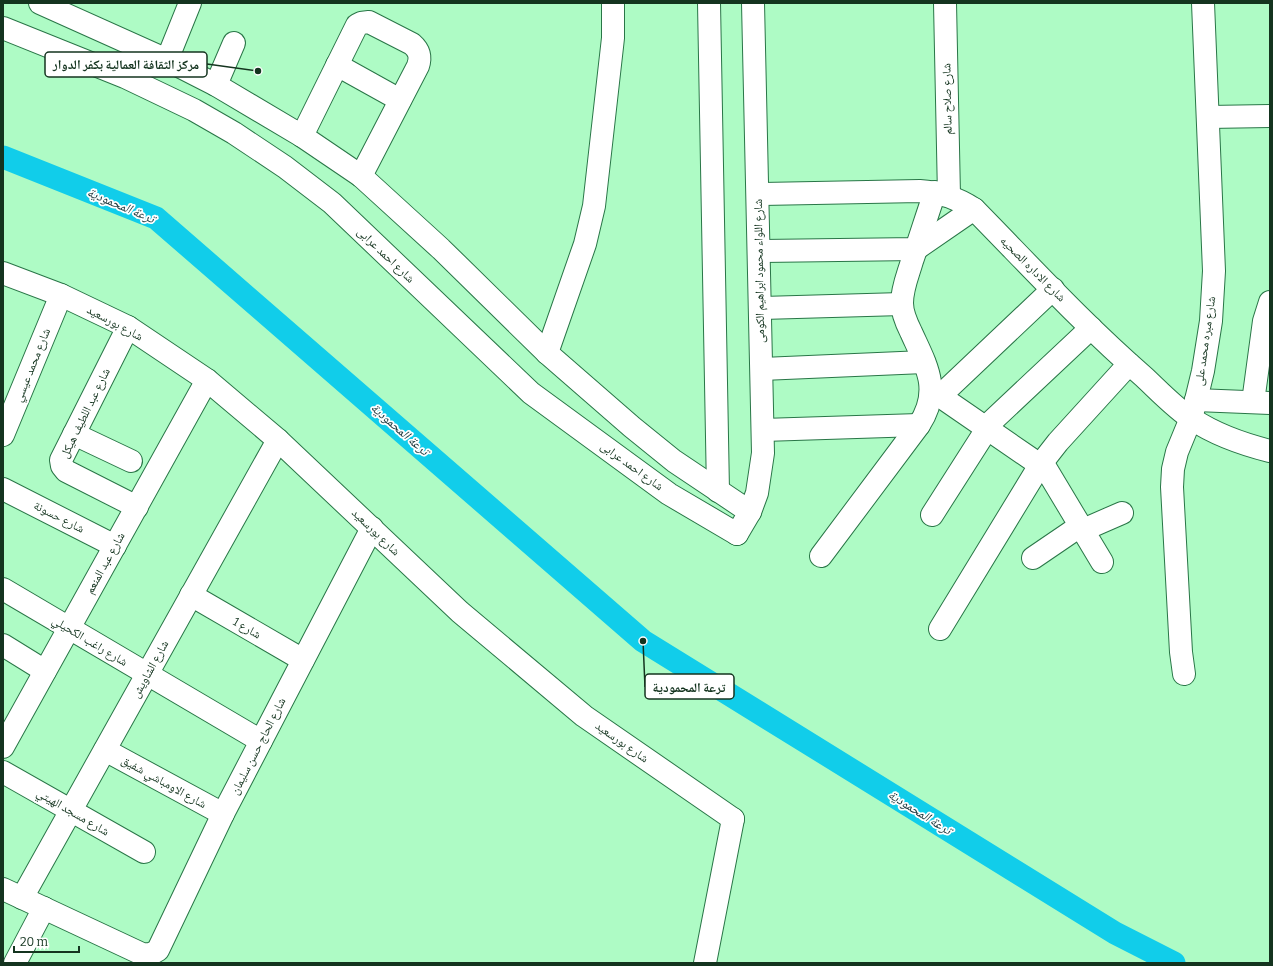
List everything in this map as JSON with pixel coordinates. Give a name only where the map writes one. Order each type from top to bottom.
[{"type":"street","points":[[40,3],[167,60],[216,85],[302,136],[361,176],[441,249],[547,353],[632,427],[674,461],[750,512]]},
{"type":"street","points":[[167,60],[190,3]]},
{"type":"street","points":[[547,353],[585,244],[594,206],[613,38],[613,3]]},
{"type":"street","points":[[709,3],[718,491]]},
{"type":"street","name":"شارع اللواء محمود ابراهيم الكومى","points":[[737,534],[750,512],[757,493],[763,453],[753,3]]},
{"type":"street","name":"شارع صلاح سالم","points":[[902,304],[904,286],[916,249],[942,194],[945,3]]},
{"type":"street","name":"شارع مبره محمد على","points":[[1184,674],[1181,652],[1172,469],[1176,452],[1193,409],[1203,371],[1211,321],[1214,271],[1203,3]]},
{"type":"street","points":[[302,136],[357,25],[369,22],[412,44],[417,48],[420,54],[418,66],[361,176]]},
{"type":"street","name":"شارع احمد عرابى","points":[[3,28],[125,77],[194,110],[234,133],[285,167],[332,203],[532,393],[669,494],[737,534]]},
{"type":"street","points":[[216,85],[234,43]]},
{"type":"street","points":[[337,65],[400,100]]},
{"type":"street","points":[[1208,118],[1270,116]]},
{"type":"street","name":"شارع الاداره الصحيه","points":[[758,194],[920,191],[942,194],[962,201],[974,209],[1091,328],[1129,364],[1193,409],[1230,439],[1249,446],[1270,451]]},
{"type":"street","points":[[759,251],[916,249],[974,209]]},
{"type":"street","name":"شارع بورسعيد","points":[[3,273],[61,295],[128,327],[207,380],[278,440],[460,612],[584,716],[733,819],[705,963]]},
{"type":"street","points":[[821,556],[919,425],[936,393],[1053,289]]},
{"type":"street","name":"شارع محمد عيسي","points":[[3,435],[61,295]]},
{"type":"street","points":[[1193,409],[1261,402],[1264,321],[1270,302]]},
{"type":"street","points":[[760,308],[902,304],[907,324],[936,393],[986,428],[1041,463],[1102,562]]},
{"type":"street","name":"شارع عبد اللطيف هيكل","points":[[128,327],[61,460],[62,466],[66,471],[136,506]]},
{"type":"street","points":[[932,515],[986,428],[1091,328]]},
{"type":"street","points":[[762,369],[924,362]]},
{"type":"street","points":[[940,629],[1041,463],[1058,442],[1129,364]]},
{"type":"street","name":"شارع عبد المنعم","points":[[5,738],[45,671],[207,380]]},
{"type":"street","points":[[763,430],[919,425]]},
{"type":"street","points":[[612,452],[632,427]]},
{"type":"street","points":[[74,434],[131,461]]},
{"type":"street","name":"شارع الشاويش","points":[[12,894],[71,810],[278,440]]},
{"type":"street","name":"شارع حسونة","points":[[3,489],[115,546]]},
{"type":"street","points":[[1034,558],[1081,528],[1122,513]]},
{"type":"street","name":"شارع الحاج حسن سليمان","points":[[44,908],[142,954],[153,954],[158,950],[223,814],[372,528]]},
{"type":"street","name":"شارع راغب الكحيلي","points":[[3,589],[68,629],[261,741]]},
{"type":"street","name":"شارع 1","points":[[191,596],[303,660]]},
{"type":"street","points":[[3,646],[45,671]]},
{"type":"street","name":"شارع الاومباشي شفيق","points":[[105,750],[223,814]]},
{"type":"street","name":"شارع مسجد الهيتي","points":[[3,772],[144,852]]},
{"type":"street","points":[[12,894],[44,908],[15,963]]},
{"type":"waterway","name":"ترعة المحمودية","points":[[3,157],[156,218],[643,641],[1115,933],[1174,963]]},
{"type":"place","name":"مركز الثقافة العمالية بكفر الدوار","points":[[258,71]]},
{"type":"place","name":"ترعة المحمودية","points":[[643,641]]}]
